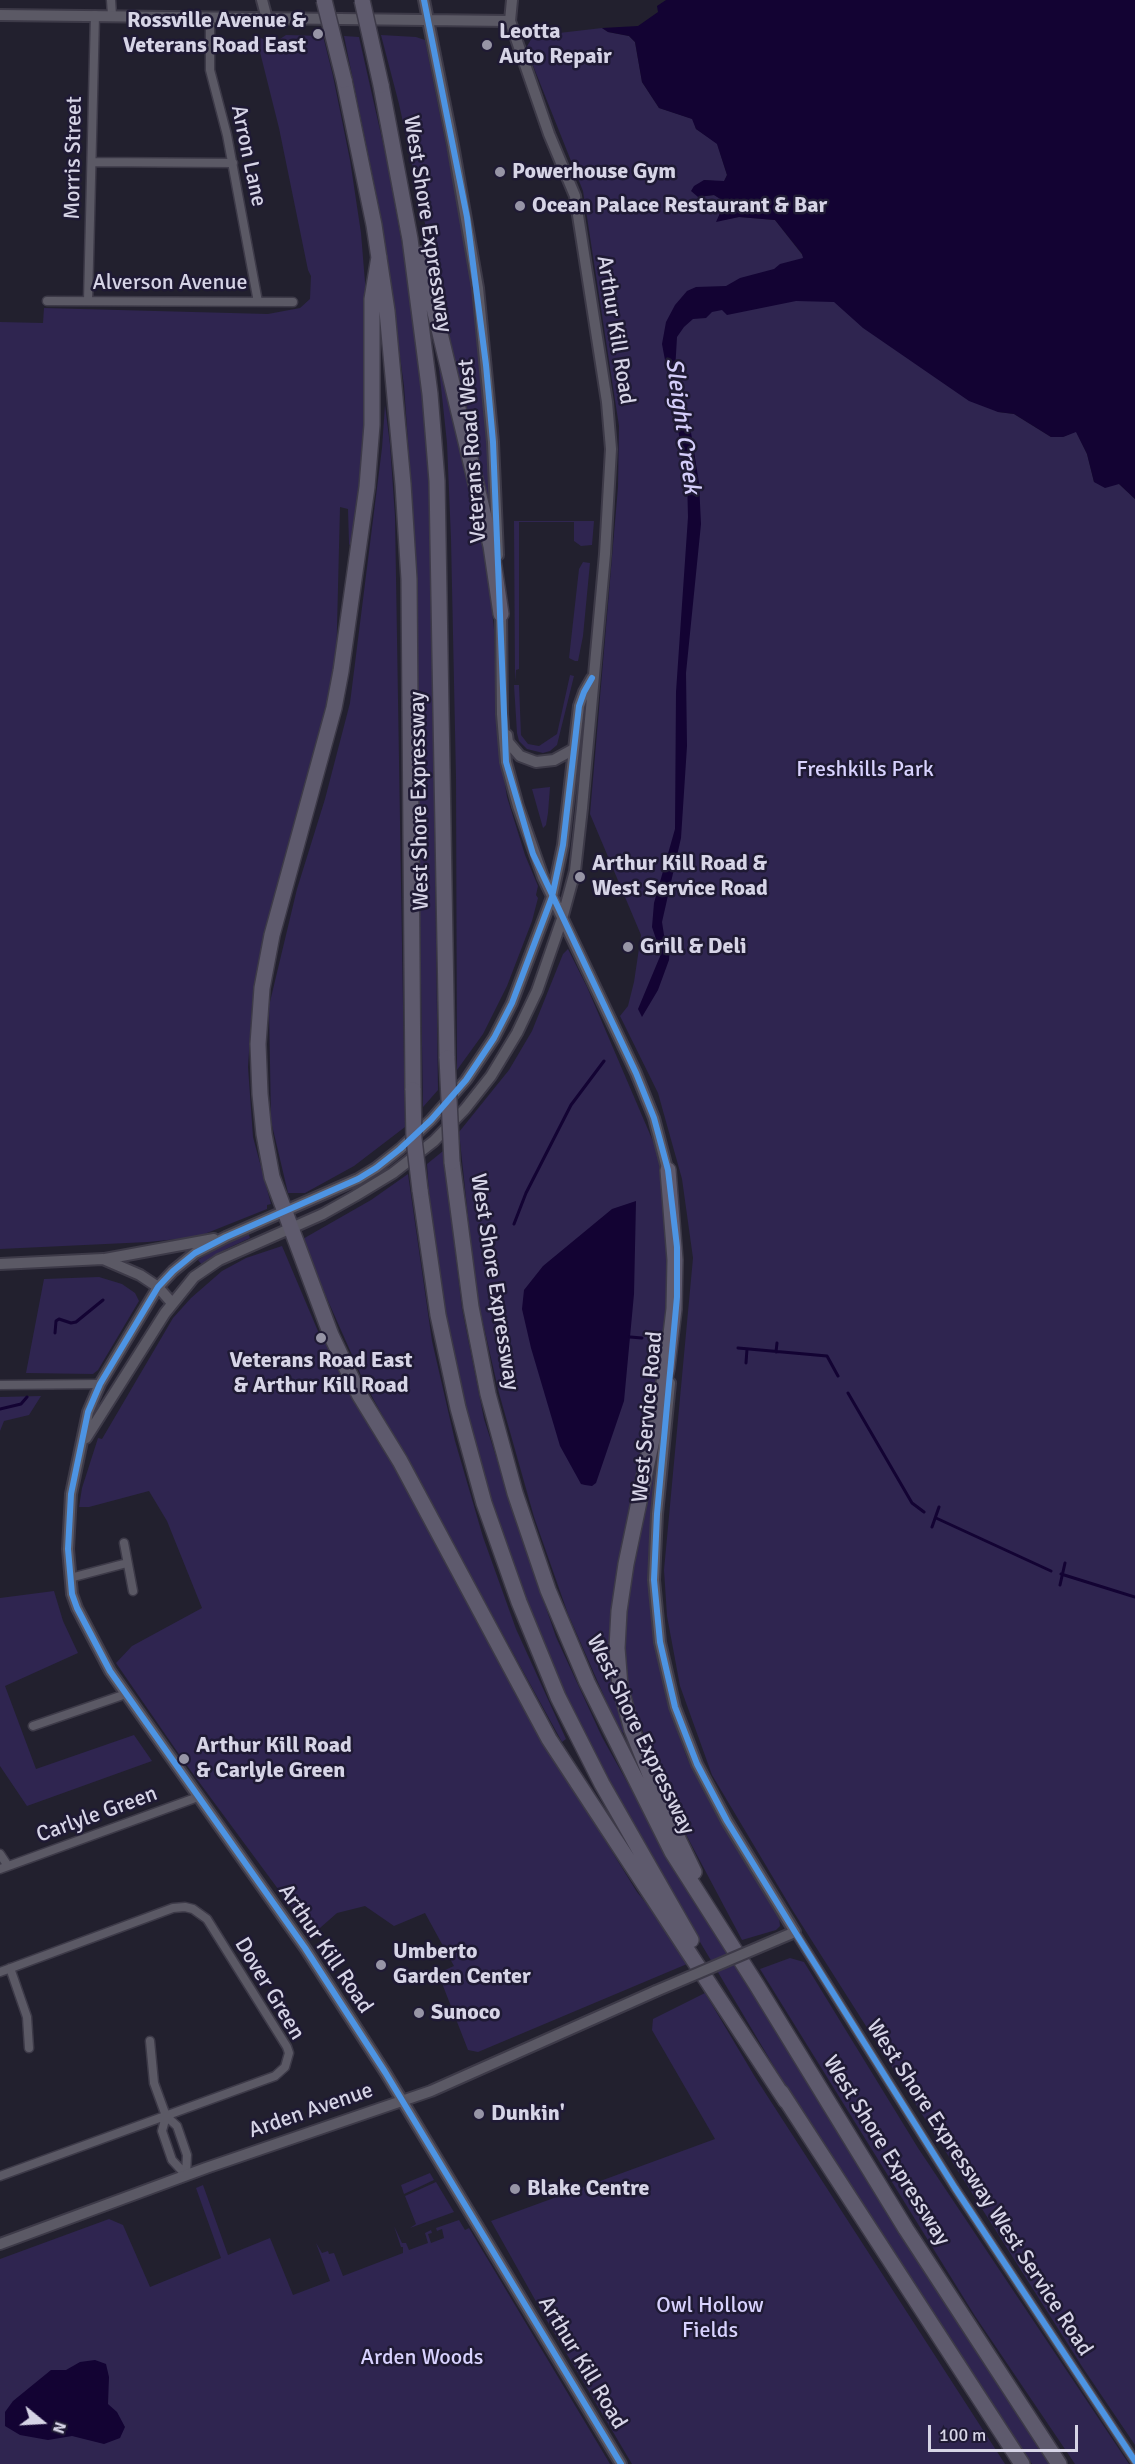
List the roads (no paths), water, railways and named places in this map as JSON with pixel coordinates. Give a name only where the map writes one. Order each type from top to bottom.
[{"type":"highway","name":"West Shore Expressway","points":[[324,0],[344,80],[379,257],[396,398],[409,579],[414,1139],[438,1315],[458,1408],[484,1503],[519,1602],[558,1696],[602,1784],[786,2101],[1022,2464]]},
{"type":"highway","name":"West Shore Expressway","points":[[362,0],[381,85],[412,250],[430,394],[437,481],[447,1058],[452,1161],[468,1286],[488,1394],[515,1493],[548,1590],[587,1682],[672,1852],[906,2229],[1059,2464]]},
{"type":"highway","points":[[381,85],[491,546],[501,614]]},
{"type":"highway","points":[[379,257],[372,299],[373,385],[367,486],[341,671],[334,708],[272,935],[262,988],[258,1044],[264,1134],[272,1177],[331,1335],[359,1394],[400,1461],[549,1739],[786,2101]]},
{"type":"highway","points":[[668,1170],[675,1260],[674,1309],[667,1368],[626,1564],[619,1611],[617,1648],[620,1686],[632,1730],[666,1814],[702,1888],[756,1984]]},
{"type":"street","points":[[111,0],[112,15]]},
{"type":"street","points":[[262,0],[267,19]]},
{"type":"street","name":"Veterans Road West","points":[[424,0],[467,217],[478,288],[493,442],[501,614],[502,714],[509,773],[533,854],[552,897]]},
{"type":"street","name":"Arthur Kill Road","points":[[84,1440],[172,1303],[194,1277],[219,1260],[355,1196],[393,1173],[434,1141],[465,1109],[491,1076],[517,1033],[537,991],[562,919],[576,863],[610,485],[611,449],[607,402],[575,196],[549,134],[510,21],[512,0]]},
{"type":"street","points":[[0,15],[510,21]]},
{"type":"street","name":"Morris Street","points":[[88,301],[95,15]]},
{"type":"street","name":"Arron Lane","points":[[210,18],[210,70],[233,163],[258,302]]},
{"type":"street","points":[[92,162],[233,163]]},
{"type":"street","name":"Alverson Avenue","points":[[47,301],[293,302]]},
{"type":"street","name":"Arthur Kill Road","points":[[592,678],[579,706],[563,844],[552,897],[512,1003],[494,1038],[466,1080],[431,1120],[376,1168],[358,1179],[195,1253],[158,1287],[100,1384],[88,1412],[71,1501],[68,1549],[72,1594],[83,1623],[110,1671],[305,1948],[403,2100],[621,2464]]},
{"type":"street","points":[[502,714],[508,742],[520,756],[536,762],[554,760],[574,749]]},
{"type":"street","name":"West Service Road","points":[[552,897],[636,1073],[654,1118],[668,1170],[677,1247],[677,1296],[654,1569],[660,1642],[675,1707],[697,1764],[727,1821],[795,1932]]},
{"type":"street","points":[[0,1264],[103,1259],[226,1237]]},
{"type":"street","points":[[103,1259],[126,1267],[158,1287],[172,1303]]},
{"type":"street","points":[[0,1384],[100,1384]]},
{"type":"street","points":[[124,1543],[133,1591]]},
{"type":"street","points":[[70,1578],[127,1563]]},
{"type":"street","points":[[33,1726],[126,1694]]},
{"type":"street","name":"Carlyle Green","points":[[0,1854],[4,1868],[198,1797]]},
{"type":"street","name":"Dover Green","points":[[0,1972],[173,1908],[193,1909],[207,1919],[287,2047],[288,2060],[285,2067],[275,2076],[0,2176]]},
{"type":"street","name":"Arden Avenue","points":[[0,2244],[186,2175],[470,2075],[656,1991],[795,1932]]},
{"type":"street","name":"West Shore Expressway West Service Road","points":[[795,1932],[943,2168],[1135,2460]]},
{"type":"street","points":[[10,1968],[27,2017],[29,2048]]},
{"type":"street","points":[[150,2041],[154,2083],[166,2116],[177,2126],[187,2155],[186,2175]]},
{"type":"street","points":[[166,2116],[162,2131],[172,2160],[186,2175]]},
{"type":"water","points":[[666,0],[1135,0],[1135,499],[1119,484],[1105,488],[1094,482],[1087,454],[1076,432],[1063,437],[1051,437],[1014,414],[998,412],[969,401],[863,328],[834,302],[796,301],[727,315],[722,310],[712,312],[706,318],[693,319],[684,327],[677,337],[675,371],[690,426],[699,483],[701,524],[686,673],[687,746],[681,838],[662,922],[664,935],[670,945],[669,960],[658,990],[642,1017],[638,1009],[661,954],[652,927],[654,903],[675,829],[676,692],[688,517],[687,478],[662,344],[666,322],[675,305],[687,291],[696,287],[726,286],[740,278],[803,258],[775,220],[739,217],[716,222],[725,202],[714,195],[698,197],[691,191],[694,186],[704,180],[724,181],[727,175],[717,144],[696,129],[692,119],[659,108],[642,82],[635,42],[629,36],[608,32],[602,28],[638,26],[658,12],[657,6]]},
{"type":"water","points":[[636,1201],[634,1294],[624,1401],[596,1483],[592,1486],[585,1485],[581,1484],[560,1446],[522,1309],[524,1290],[543,1266],[612,1209]]},
{"type":"water","points":[[95,2360],[106,2364],[109,2377],[108,2404],[117,2412],[125,2427],[120,2438],[104,2444],[72,2436],[48,2440],[20,2435],[5,2426],[5,2412],[13,2401],[51,2370],[66,2370],[80,2362]]},
{"type":"waterway","name":"Sleight Creek","points":[[514,1224],[526,1193],[571,1105],[604,1061]]},
{"type":"waterway","points":[[55,1333],[56,1321],[59,1319],[71,1323],[76,1322],[103,1300]]},
{"type":"waterway","points":[[630,1337],[642,1338]]},
{"type":"waterway","points":[[776,1352],[777,1343]]},
{"type":"waterway","points":[[738,1348],[827,1356],[838,1376]]},
{"type":"waterway","points":[[746,1363],[747,1349]]},
{"type":"waterway","points":[[848,1393],[912,1503],[924,1512]]},
{"type":"waterway","points":[[0,1409],[21,1404],[27,1397]]},
{"type":"waterway","points":[[932,1527],[939,1507]]},
{"type":"waterway","points":[[936,1518],[1051,1571]]},
{"type":"waterway","points":[[1060,1585],[1065,1563]]},
{"type":"waterway","points":[[1061,1574],[1135,1597]]},
{"type":"place","name":"Rossville Avenue & Veterans Road East","points":[[318,34]]},
{"type":"place","name":"Leotta Auto Repair","points":[[487,45]]},
{"type":"place","name":"Powerhouse Gym","points":[[500,172]]},
{"type":"place","name":"Ocean Palace Restaurant & Bar","points":[[520,206]]},
{"type":"place","name":"Arthur Kill Road & West Service Road","points":[[580,877]]},
{"type":"place","name":"Grill & Deli","points":[[628,947]]},
{"type":"place","name":"Veterans Road East & Arthur Kill Road","points":[[321,1338]]},
{"type":"place","name":"Arthur Kill Road & Carlyle Green","points":[[184,1759]]},
{"type":"place","name":"Umberto Garden Center","points":[[381,1965]]},
{"type":"place","name":"Sunoco","points":[[419,2013]]},
{"type":"place","name":"Dunkin'","points":[[479,2114]]},
{"type":"place","name":"Blake Centre","points":[[515,2189]]},
{"type":"park label","name":"Freshkills Park","points":[[865,770]]},
{"type":"park label","name":"Owl Hollow Fields","points":[[710,2318]]},
{"type":"park label","name":"Arden Woods","points":[[422,2358]]}]
